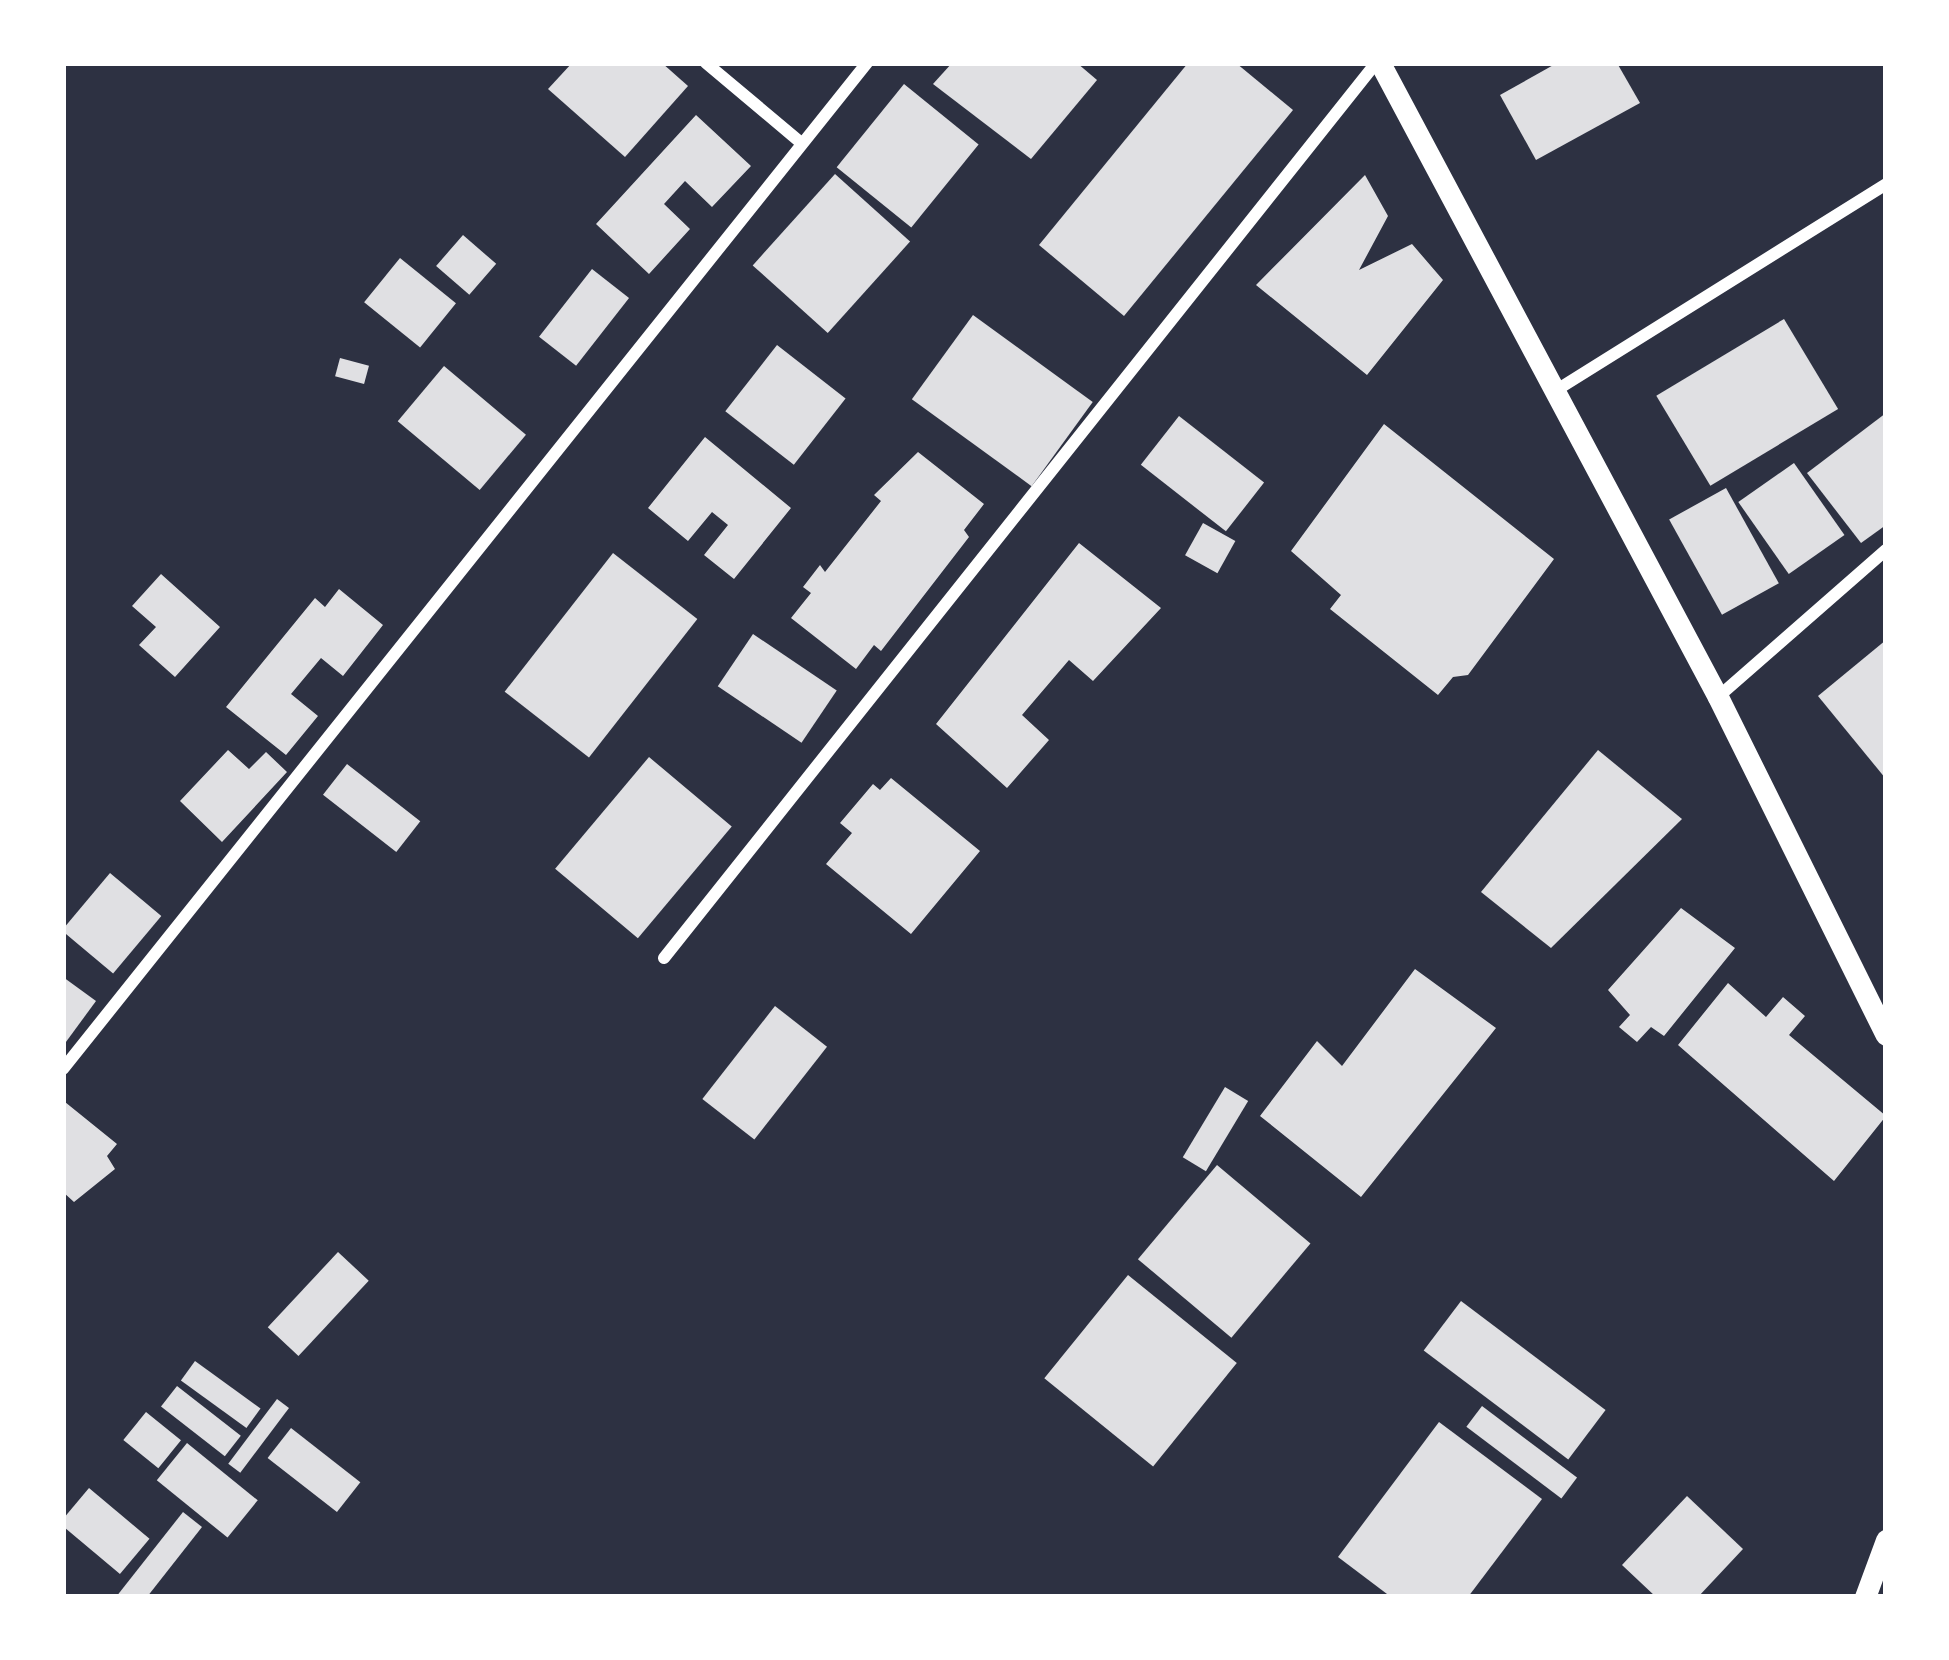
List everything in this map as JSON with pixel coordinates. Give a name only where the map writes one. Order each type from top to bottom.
[{"type":"street","points":[[706,63],[800,142]]},
{"type":"street","points":[[63,1069],[867,63]]},
{"type":"street","points":[[664,958],[1378,63],[1718,698],[1886,1036]]},
{"type":"street","points":[[1555,391],[1886,184]]},
{"type":"street","points":[[1718,698],[1886,550]]},
{"type":"street","points":[[1865,1597],[1882,1567],[1886,1540]]},
{"type":"building","points":[[572,63],[662,63],[688,86],[625,157],[548,89]]},
{"type":"building","points":[[952,63],[1077,63],[1097,80],[1031,159],[933,84]]},
{"type":"building","points":[[1188,63],[1236,63],[1293,110],[1124,316],[1039,245]]},
{"type":"building","points":[[1557,63],[1617,63],[1640,103],[1536,160],[1500,95]]},
{"type":"building","points":[[904,84],[979,144],[911,228],[837,167]]},
{"type":"building","points":[[696,115],[751,166],[712,207],[685,181],[664,204],[690,229],[649,274],[596,224]]},
{"type":"building","points":[[835,174],[910,242],[828,333],[753,265]]},
{"type":"building","points":[[1365,175],[1388,216],[1359,270],[1412,244],[1443,280],[1367,375],[1256,285]]},
{"type":"building","points":[[463,235],[496,264],[469,295],[436,266]]},
{"type":"building","points":[[400,258],[456,303],[420,348],[364,302]]},
{"type":"building","points":[[592,269],[629,298],[576,366],[539,337]]},
{"type":"building","points":[[973,315],[1093,402],[1032,486],[912,399]]},
{"type":"building","points":[[1784,319],[1838,409],[1710,486],[1656,396]]},
{"type":"building","points":[[777,345],[846,399],[794,465],[725,411]]},
{"type":"building","points":[[340,358],[369,366],[364,384],[335,376]]},
{"type":"building","points":[[444,366],[526,435],[480,490],[398,421]]},
{"type":"building","points":[[1886,413],[1886,525],[1861,543],[1807,473]]},
{"type":"building","points":[[1179,416],[1264,482],[1226,531],[1141,465]]},
{"type":"building","points":[[1384,424],[1554,559],[1468,675],[1453,677],[1438,695],[1330,609],[1341,595],[1291,551]]},
{"type":"building","points":[[705,437],[791,508],[734,579],[704,555],[728,525],[712,512],[688,541],[648,508]]},
{"type":"building","points":[[918,452],[984,504],[964,530],[969,537],[881,651],[874,645],[856,669],[791,618],[811,593],[803,587],[820,565],[825,572],[881,501],[874,495]]},
{"type":"building","points":[[1794,463],[1844,535],[1789,574],[1738,502]]},
{"type":"building","points":[[1726,488],[1779,583],[1722,615],[1669,520]]},
{"type":"building","points":[[1203,523],[1235,541],[1217,573],[1185,555]]},
{"type":"building","points":[[1079,543],[1161,608],[1093,681],[1069,660],[1022,715],[1049,740],[1007,788],[936,724]]},
{"type":"building","points":[[613,553],[697,619],[589,758],[505,692]]},
{"type":"building","points":[[161,574],[220,627],[175,677],[139,645],[156,627],[132,606]]},
{"type":"building","points":[[339,589],[383,625],[343,676],[321,658],[291,694],[318,716],[286,755],[226,707],[315,598],[325,607]]},
{"type":"building","points":[[753,634],[837,690],[802,743],[718,686]]},
{"type":"building","points":[[1886,640],[1886,779],[1818,696]]},
{"type":"building","points":[[228,750],[249,769],[266,752],[287,772],[222,842],[180,801]]},
{"type":"building","points":[[1598,750],[1682,819],[1551,948],[1481,892]]},
{"type":"building","points":[[649,757],[732,826],[638,938],[555,869]]},
{"type":"building","points":[[347,764],[420,821],[396,852],[323,795]]},
{"type":"building","points":[[891,778],[980,851],[911,934],[826,864],[852,833],[840,823],[873,784],[880,790]]},
{"type":"building","points":[[110,873],[161,916],[113,974],[63,931]]},
{"type":"building","points":[[1681,908],[1735,948],[1664,1036],[1651,1027],[1637,1042],[1619,1027],[1630,1015],[1608,990]]},
{"type":"building","points":[[1415,969],[1496,1028],[1361,1197],[1260,1116],[1317,1041],[1342,1066]]},
{"type":"building","points":[[63,977],[96,1001],[63,1046]]},
{"type":"building","points":[[1728,983],[1766,1017],[1783,997],[1805,1016],[1789,1035],[1886,1116],[1834,1181],[1678,1045]]},
{"type":"building","points":[[775,1006],[827,1047],[754,1140],[702,1099]]},
{"type":"building","points":[[1225,1087],[1248,1101],[1206,1171],[1183,1157]]},
{"type":"building","points":[[65,1102],[117,1144],[107,1156],[115,1169],[74,1202],[63,1192]]},
{"type":"building","points":[[1217,1165],[1310,1243],[1231,1338],[1138,1259]]},
{"type":"building","points":[[338,1252],[369,1281],[298,1356],[268,1327]]},
{"type":"building","points":[[1128,1275],[1237,1363],[1153,1466],[1044,1378]]},
{"type":"building","points":[[1461,1301],[1606,1410],[1568,1459],[1424,1351]]},
{"type":"building","points":[[195,1361],[261,1409],[246,1428],[181,1380]]},
{"type":"building","points":[[177,1386],[241,1436],[225,1456],[161,1406]]},
{"type":"building","points":[[277,1399],[289,1408],[240,1473],[228,1464]]},
{"type":"building","points":[[1482,1406],[1577,1478],[1561,1498],[1466,1427]]},
{"type":"building","points":[[146,1412],[181,1440],[158,1468],[123,1440]]},
{"type":"building","points":[[1439,1422],[1542,1499],[1468,1597],[1391,1597],[1338,1557]]},
{"type":"building","points":[[291,1428],[360,1482],[337,1512],[268,1458]]},
{"type":"building","points":[[187,1443],[258,1500],[228,1538],[157,1480]]},
{"type":"building","points":[[89,1488],[150,1539],[120,1574],[63,1526],[63,1519]]},
{"type":"building","points":[[1687,1496],[1743,1549],[1698,1597],[1656,1597],[1622,1565]]},
{"type":"building","points":[[183,1512],[202,1527],[147,1597],[116,1597]]}]
